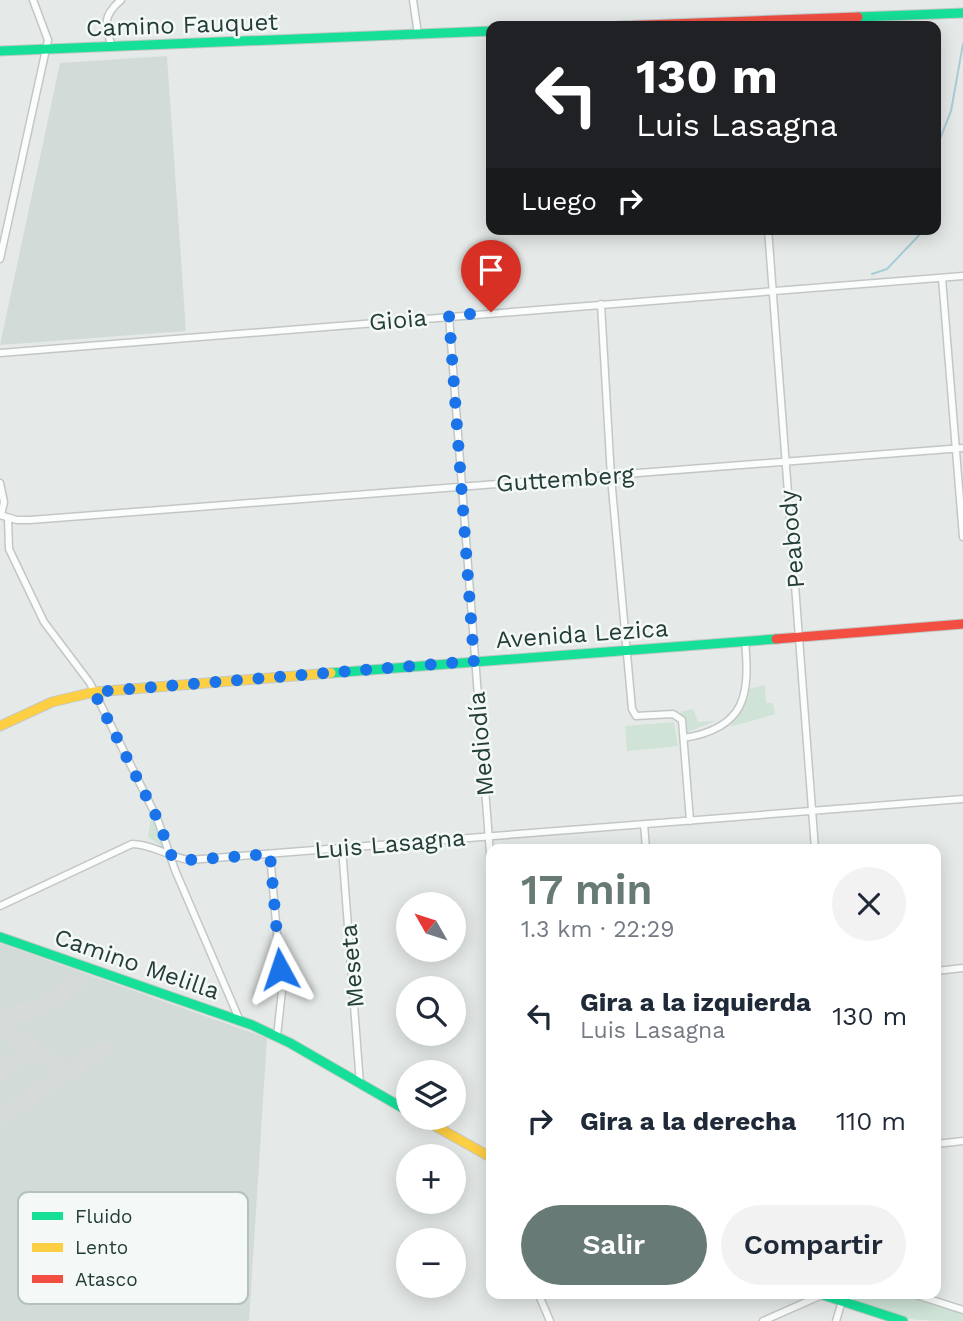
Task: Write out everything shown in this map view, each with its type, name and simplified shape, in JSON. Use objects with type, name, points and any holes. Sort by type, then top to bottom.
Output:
[{"type":"street","points":[[0,259],[47,50],[48,40],[33,0]]},
{"type":"street","points":[[112,47],[105,21],[107,13],[121,0]]},
{"type":"street","points":[[413,0],[418,34]]},
{"type":"street","points":[[812,21],[963,13]]},
{"type":"street","name":"Camino Fauquet","points":[[0,51],[486,31]]},
{"type":"street","name":"Peabody","points":[[769,235],[815,844]]},
{"type":"street","name":"Gioia","points":[[0,353],[963,276]]},
{"type":"street","points":[[942,278],[960,449],[963,537]]},
{"type":"street","points":[[601,304],[611,477],[633,714],[677,715],[682,720],[690,821]]},
{"type":"street","name":"Mediodía","points":[[449,316],[489,844]]},
{"type":"street","name":"Guttemberg","points":[[3,516],[30,520],[960,449]]},
{"type":"street","points":[[0,483],[9,549],[44,622],[80,667],[94,692],[157,818],[175,870],[240,1021]]},
{"type":"street","name":"Avenida Lezica","points":[[0,726],[52,702],[94,692],[963,624]]},
{"type":"street","points":[[684,738],[697,736],[731,721],[749,682],[746,641]]},
{"type":"street","name":"Luis Lasagna","points":[[0,905],[132,844],[145,844],[172,857],[189,860],[963,799]]},
{"type":"street","points":[[644,824],[646,844]]},
{"type":"street","name":"Meseta","points":[[342,848],[360,1084]]},
{"type":"street","points":[[270,854],[282,991],[277,1036]]},
{"type":"street","name":"Camino Melilla","points":[[0,937],[277,1036],[396,1104]]},
{"type":"street","points":[[941,970],[963,968]]},
{"type":"street","points":[[441,1130],[486,1156]]},
{"type":"street","points":[[941,1143],[963,1141]]},
{"type":"street","points":[[541,1299],[550,1321]]},
{"type":"street","points":[[762,1321],[808,1299]]},
{"type":"street","points":[[834,1299],[902,1321]]},
{"type":"street","points":[[836,1321],[848,1299]]},
{"type":"street","points":[[929,1299],[963,1310]]},
{"type":"shaded area","points":[[167,56],[186,331],[0,345],[60,63]]},
{"type":"shaded area","points":[[0,943],[267,1038],[249,1321],[0,1321]]},
{"type":"green space","points":[[765,685],[766,703],[773,703],[775,714],[730,727],[749,689]]},
{"type":"green space","points":[[693,709],[698,722],[715,721],[686,733],[680,712]]},
{"type":"green space","points":[[674,722],[678,746],[627,751],[625,726]]},
{"type":"green space","points":[[151,817],[165,849],[148,837]]},
{"type":"green space","points":[[920,1299],[963,1313],[963,1321],[892,1316],[878,1313],[854,1301]]},
{"type":"waterway","points":[[941,136],[951,111],[963,44]]},
{"type":"waterway","points":[[872,274],[887,269],[919,235]]},
{"type":"taxiway","points":[[0,1023],[19,1011],[33,1011],[78,983]]},
{"type":"taxiway","points":[[0,1028],[69,1073]]},
{"type":"taxiway","points":[[0,1117],[104,1049]]},
{"type":"taxiway","points":[[0,1072],[34,1050]]},
{"type":"traffic: fast","points":[[858,17],[963,13]]},
{"type":"traffic: fast","points":[[0,51],[486,31]]},
{"type":"traffic: fast","points":[[331,673],[776,639]]},
{"type":"traffic: fast","points":[[0,937],[252,1025],[290,1043],[396,1104]]},
{"type":"traffic: fast","points":[[835,1299],[903,1321]]},
{"type":"traffic: slow","points":[[0,726],[52,702],[94,692],[331,673]]},
{"type":"traffic: slow","points":[[442,1130],[486,1155]]},
{"type":"traffic: jam","points":[[751,21],[858,17]]},
{"type":"traffic: jam","points":[[776,639],[963,624]]},
{"type":"route","points":[[280,969],[270,854],[189,860],[172,857],[157,818],[94,692],[474,661],[449,316],[491,312]]}]
